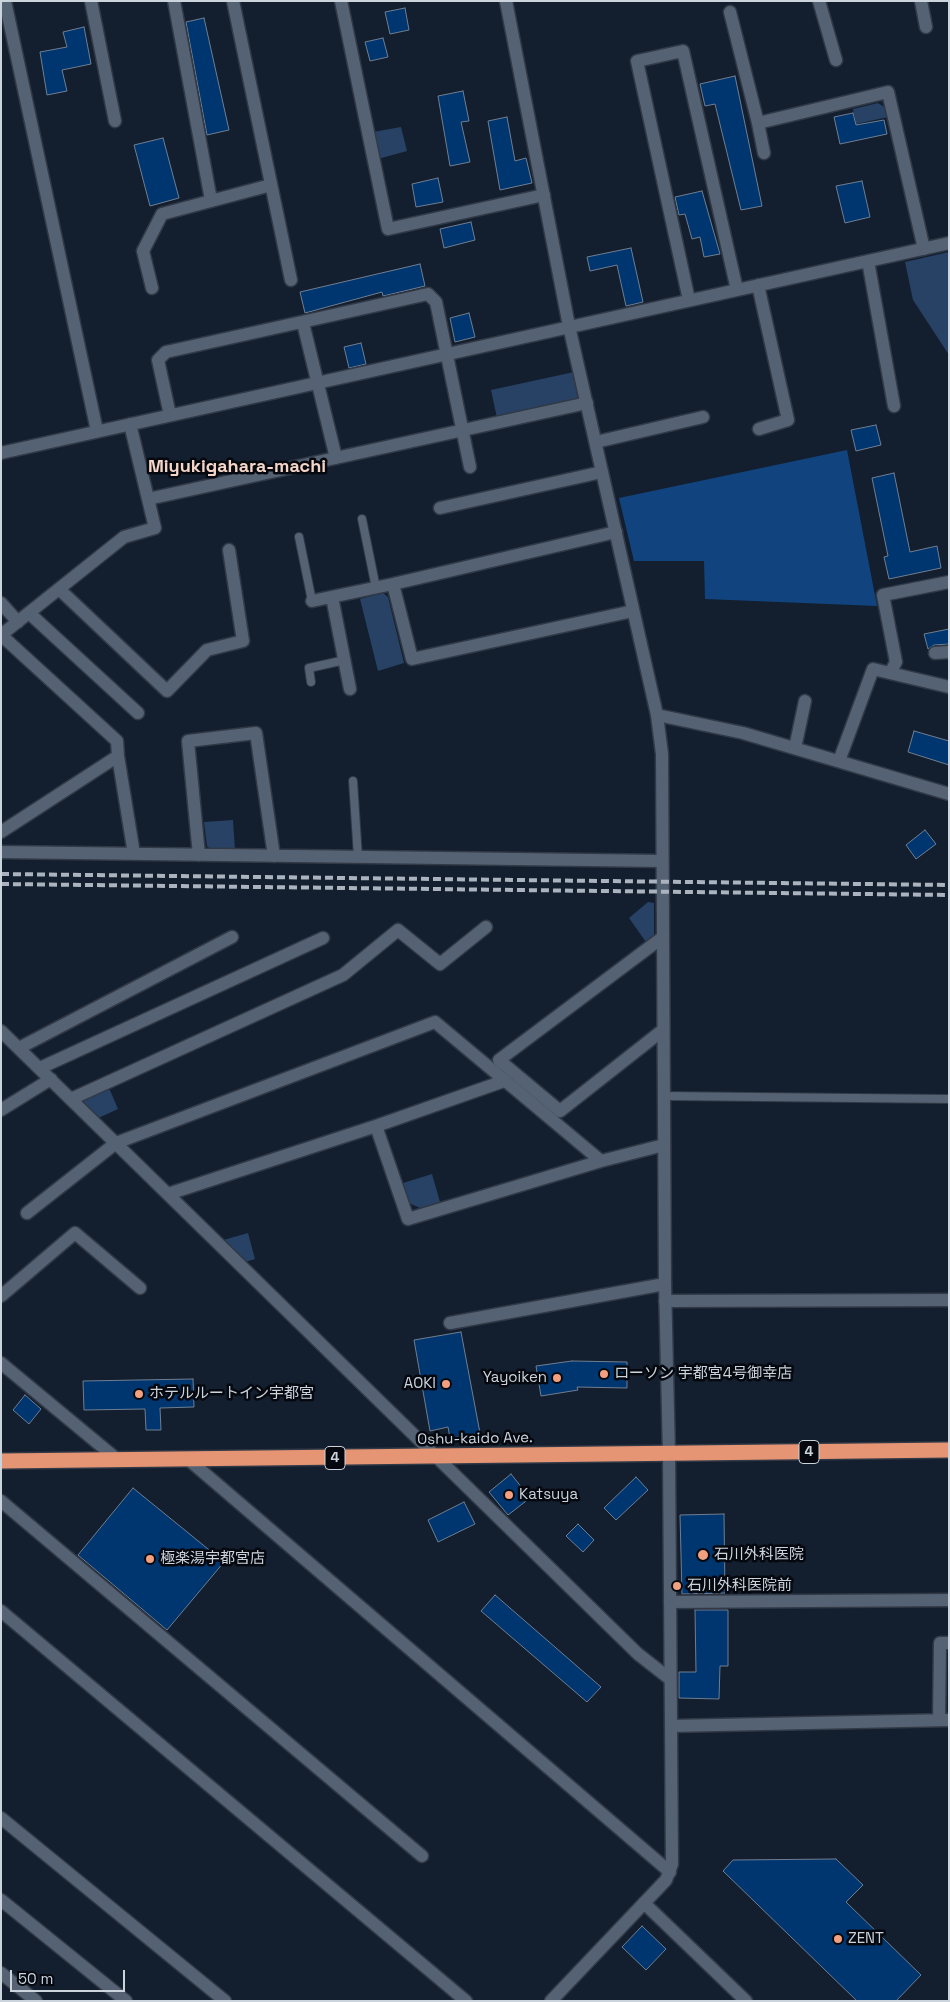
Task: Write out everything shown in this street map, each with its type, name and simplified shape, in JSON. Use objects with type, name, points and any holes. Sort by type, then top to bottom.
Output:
[{"type":"highway","name":"Oshu-kaido Ave.","points":[[1,1461],[949,1450]]},
{"type":"street","points":[[5,1],[97,431]]},
{"type":"street","points":[[90,1],[115,121]]},
{"type":"street","points":[[174,1],[211,200]]},
{"type":"street","points":[[233,1],[290,280]]},
{"type":"street","points":[[341,1],[388,229],[544,195]]},
{"type":"street","points":[[506,1],[570,326],[657,715],[662,754],[665,1302],[669,1454],[672,1856],[670,1872],[644,1903],[551,2001]]},
{"type":"street","points":[[820,1],[836,60]]},
{"type":"street","points":[[921,1],[926,27]]},
{"type":"street","points":[[730,12],[764,153]]},
{"type":"street","points":[[689,300],[637,61],[683,51],[737,290]]},
{"type":"street","points":[[758,123],[888,92],[924,249]]},
{"type":"street","points":[[152,288],[143,251],[162,214],[271,185]]},
{"type":"street","points":[[1,453],[949,243]]},
{"type":"street","points":[[868,261],[894,406]]},
{"type":"street","points":[[758,285],[788,420],[758,429]]},
{"type":"street","points":[[170,415],[158,360],[166,352],[428,294],[436,302],[470,467]]},
{"type":"street","points":[[303,323],[319,382],[336,458]]},
{"type":"street","points":[[148,500],[587,403]]},
{"type":"street","points":[[596,442],[703,417]]},
{"type":"street","points":[[130,424],[155,528],[124,537],[1,635],[117,741],[134,854]]},
{"type":"street","points":[[440,508],[602,472]]},
{"type":"street","points":[[312,601],[616,532]]},
{"type":"street","points":[[59,589],[167,691],[207,650],[243,641],[229,550]]},
{"type":"street","points":[[890,673],[896,662],[884,595],[949,582]]},
{"type":"street","points":[[393,584],[412,660],[633,611]]},
{"type":"street","points":[[332,597],[350,689]]},
{"type":"street","points":[[1,603],[18,622]]},
{"type":"street","points":[[29,613],[138,713]]},
{"type":"street","points":[[935,653],[949,652]]},
{"type":"street","points":[[839,761],[873,670],[949,687]]},
{"type":"street","points":[[795,748],[805,701]]},
{"type":"street","points":[[657,715],[742,733],[949,794]]},
{"type":"street","points":[[199,855],[188,741],[256,733],[274,856]]},
{"type":"street","points":[[1,832],[118,756]]},
{"type":"street","points":[[1,852],[662,861]]},
{"type":"street","points":[[71,1099],[343,975],[398,930],[440,964],[486,927]]},
{"type":"street","points":[[19,1048],[232,937]]},
{"type":"street","points":[[663,937],[499,1060],[560,1111],[663,1030]]},
{"type":"street","points":[[40,1068],[323,938]]},
{"type":"street","points":[[28,1213],[116,1143],[435,1022],[601,1161]]},
{"type":"street","points":[[1,1031],[638,1654],[670,1679]]},
{"type":"street","points":[[1,1110],[51,1079]]},
{"type":"street","points":[[168,1194],[376,1126],[504,1081]]},
{"type":"street","points":[[376,1126],[408,1219],[601,1161],[664,1145]]},
{"type":"street","points":[[1,1296],[75,1232],[140,1288]]},
{"type":"street","points":[[450,1322],[665,1284]]},
{"type":"street","points":[[665,1302],[949,1300]]},
{"type":"street","points":[[1,1363],[118,1460]]},
{"type":"street","points":[[189,1460],[670,1872]]},
{"type":"street","points":[[1,1501],[422,1856]]},
{"type":"street","points":[[670,1602],[949,1600]]},
{"type":"street","points":[[1,1612],[466,2001]]},
{"type":"street","points":[[671,1726],[944,1720],[940,1643],[949,1643]]},
{"type":"street","points":[[1,1818],[225,2001]]},
{"type":"street","points":[[1,1900],[126,2001]]},
{"type":"street","points":[[644,1903],[746,2001]]},
{"type":"street","points":[[1,1973],[36,2001]]},
{"type":"lane","points":[[362,519],[376,588]]},
{"type":"lane","points":[[299,537],[312,601]]},
{"type":"lane","points":[[312,682],[309,668],[344,660]]},
{"type":"lane","points":[[353,781],[358,857]]},
{"type":"lane","points":[[664,1096],[949,1099]]},
{"type":"shaded area","points":[[878,103],[886,108],[888,117],[856,124],[853,109]]},
{"type":"shaded area","points":[[401,127],[407,151],[378,159],[373,132]]},
{"type":"shaded area","points":[[949,252],[949,355],[913,300],[905,262]]},
{"type":"shaded area","points":[[574,372],[579,402],[497,418],[491,390]]},
{"type":"shaded area","points":[[847,450],[877,606],[705,599],[704,561],[634,561],[619,498]]},
{"type":"shaded area","points":[[383,593],[388,597],[404,663],[378,671],[360,599]]},
{"type":"shaded area","points":[[233,820],[235,851],[214,852],[207,846],[204,822]]},
{"type":"shaded area","points":[[648,902],[654,903],[654,935],[646,942],[629,918]]},
{"type":"shaded area","points":[[109,1088],[118,1109],[94,1120],[81,1107],[82,1100]]},
{"type":"shaded area","points":[[432,1174],[440,1202],[420,1208],[409,1203],[403,1183]]},
{"type":"shaded area","points":[[248,1233],[255,1259],[242,1263],[220,1241]]},
{"type":"building","points":[[405,8],[409,30],[390,34],[385,12]]},
{"type":"building","points":[[204,18],[229,130],[207,135],[186,22]]},
{"type":"building","points":[[84,27],[91,64],[62,70],[67,91],[47,95],[40,52],[67,47],[63,32]]},
{"type":"building","points":[[383,38],[388,57],[370,61],[365,42]]},
{"type":"building","points":[[735,76],[762,206],[741,210],[715,104],[705,106],[700,84]]},
{"type":"building","points":[[463,91],[469,121],[461,122],[470,162],[450,166],[438,96]]},
{"type":"building","points":[[853,113],[856,125],[884,120],[887,134],[840,144],[834,117]]},
{"type":"building","points":[[507,117],[515,161],[526,158],[532,183],[500,190],[488,121]]},
{"type":"building","points":[[163,138],[179,198],[150,206],[134,145]]},
{"type":"building","points":[[438,178],[443,202],[416,207],[412,184]]},
{"type":"building","points":[[862,181],[870,217],[845,223],[836,186]]},
{"type":"building","points":[[702,191],[720,254],[704,257],[700,237],[692,239],[685,214],[679,215],[675,197]]},
{"type":"building","points":[[471,222],[475,240],[444,248],[440,229]]},
{"type":"building","points":[[631,248],[643,302],[626,306],[617,265],[590,271],[587,257]]},
{"type":"building","points":[[420,264],[425,286],[383,296],[382,292],[305,313],[300,292]]},
{"type":"building","points":[[469,313],[475,337],[455,342],[450,318]]},
{"type":"building","points":[[361,343],[366,364],[349,368],[344,347]]},
{"type":"building","points":[[876,425],[881,445],[856,451],[851,430]]},
{"type":"building","points":[[894,473],[910,552],[937,546],[941,568],[889,579],[884,557],[888,556],[872,478]]},
{"type":"building","points":[[949,629],[949,644],[934,645],[928,649],[924,634]]},
{"type":"building","points":[[914,731],[949,741],[949,765],[908,752]]},
{"type":"building","points":[[925,830],[936,844],[916,859],[906,845]]},
{"type":"building","name":"AOKI","points":[[461,1332],[480,1433],[450,1438],[448,1427],[430,1431],[414,1340]]},
{"type":"building","points":[[572,1361],[627,1362],[627,1388],[577,1387],[578,1390],[541,1396],[536,1366]]},
{"type":"building","name":"ホテルルートイン宇都宮","points":[[193,1379],[194,1407],[160,1408],[161,1430],[146,1430],[145,1409],[84,1410],[83,1381]]},
{"type":"building","points":[[25,1395],[41,1409],[29,1424],[13,1410]]},
{"type":"building","name":"Katsuya","points":[[511,1474],[530,1498],[508,1515],[489,1492]]},
{"type":"building","points":[[636,1477],[648,1490],[616,1520],[604,1508]]},
{"type":"building","name":"極楽湯宇都宮店","points":[[133,1488],[224,1562],[167,1630],[78,1555]]},
{"type":"building","points":[[464,1502],[475,1524],[438,1542],[428,1520]]},
{"type":"building","name":"石川外科医院","points":[[724,1514],[725,1593],[682,1594],[680,1515]]},
{"type":"building","points":[[578,1524],[594,1540],[583,1552],[566,1536]]},
{"type":"building","points":[[495,1595],[601,1687],[587,1702],[481,1611]]},
{"type":"building","points":[[695,1610],[728,1610],[728,1666],[720,1666],[719,1699],[679,1698],[679,1672],[696,1672]]},
{"type":"building","name":"ZENT","points":[[836,1859],[863,1885],[846,1902],[921,1975],[896,2001],[857,2001],[723,1871],[733,1860]]},
{"type":"building","points":[[642,1926],[666,1949],[646,1970],[622,1947]]},
{"type":"railway","points":[[1,874],[949,885]]},
{"type":"railway","points":[[1,884],[949,895]]},
{"type":"place","name":"ローソン 宇都宮4号御幸店","points":[[604,1374]]},
{"type":"place","name":"Yayoiken","points":[[557,1378]]},
{"type":"place","name":"AOKI","points":[[446,1384]]},
{"type":"place","name":"ホテルルートイン宇都宮","points":[[139,1394]]},
{"type":"place","name":"Katsuya","points":[[509,1495]]},
{"type":"place","name":"石川外科医院","points":[[703,1555]]},
{"type":"place","name":"極楽湯宇都宮店","points":[[150,1559]]},
{"type":"place","name":"石川外科医院前","points":[[677,1586]]},
{"type":"place","name":"ZENT","points":[[838,1939]]},
{"type":"district","name":"Miyukigahara-machi","points":[[237,467]]}]
